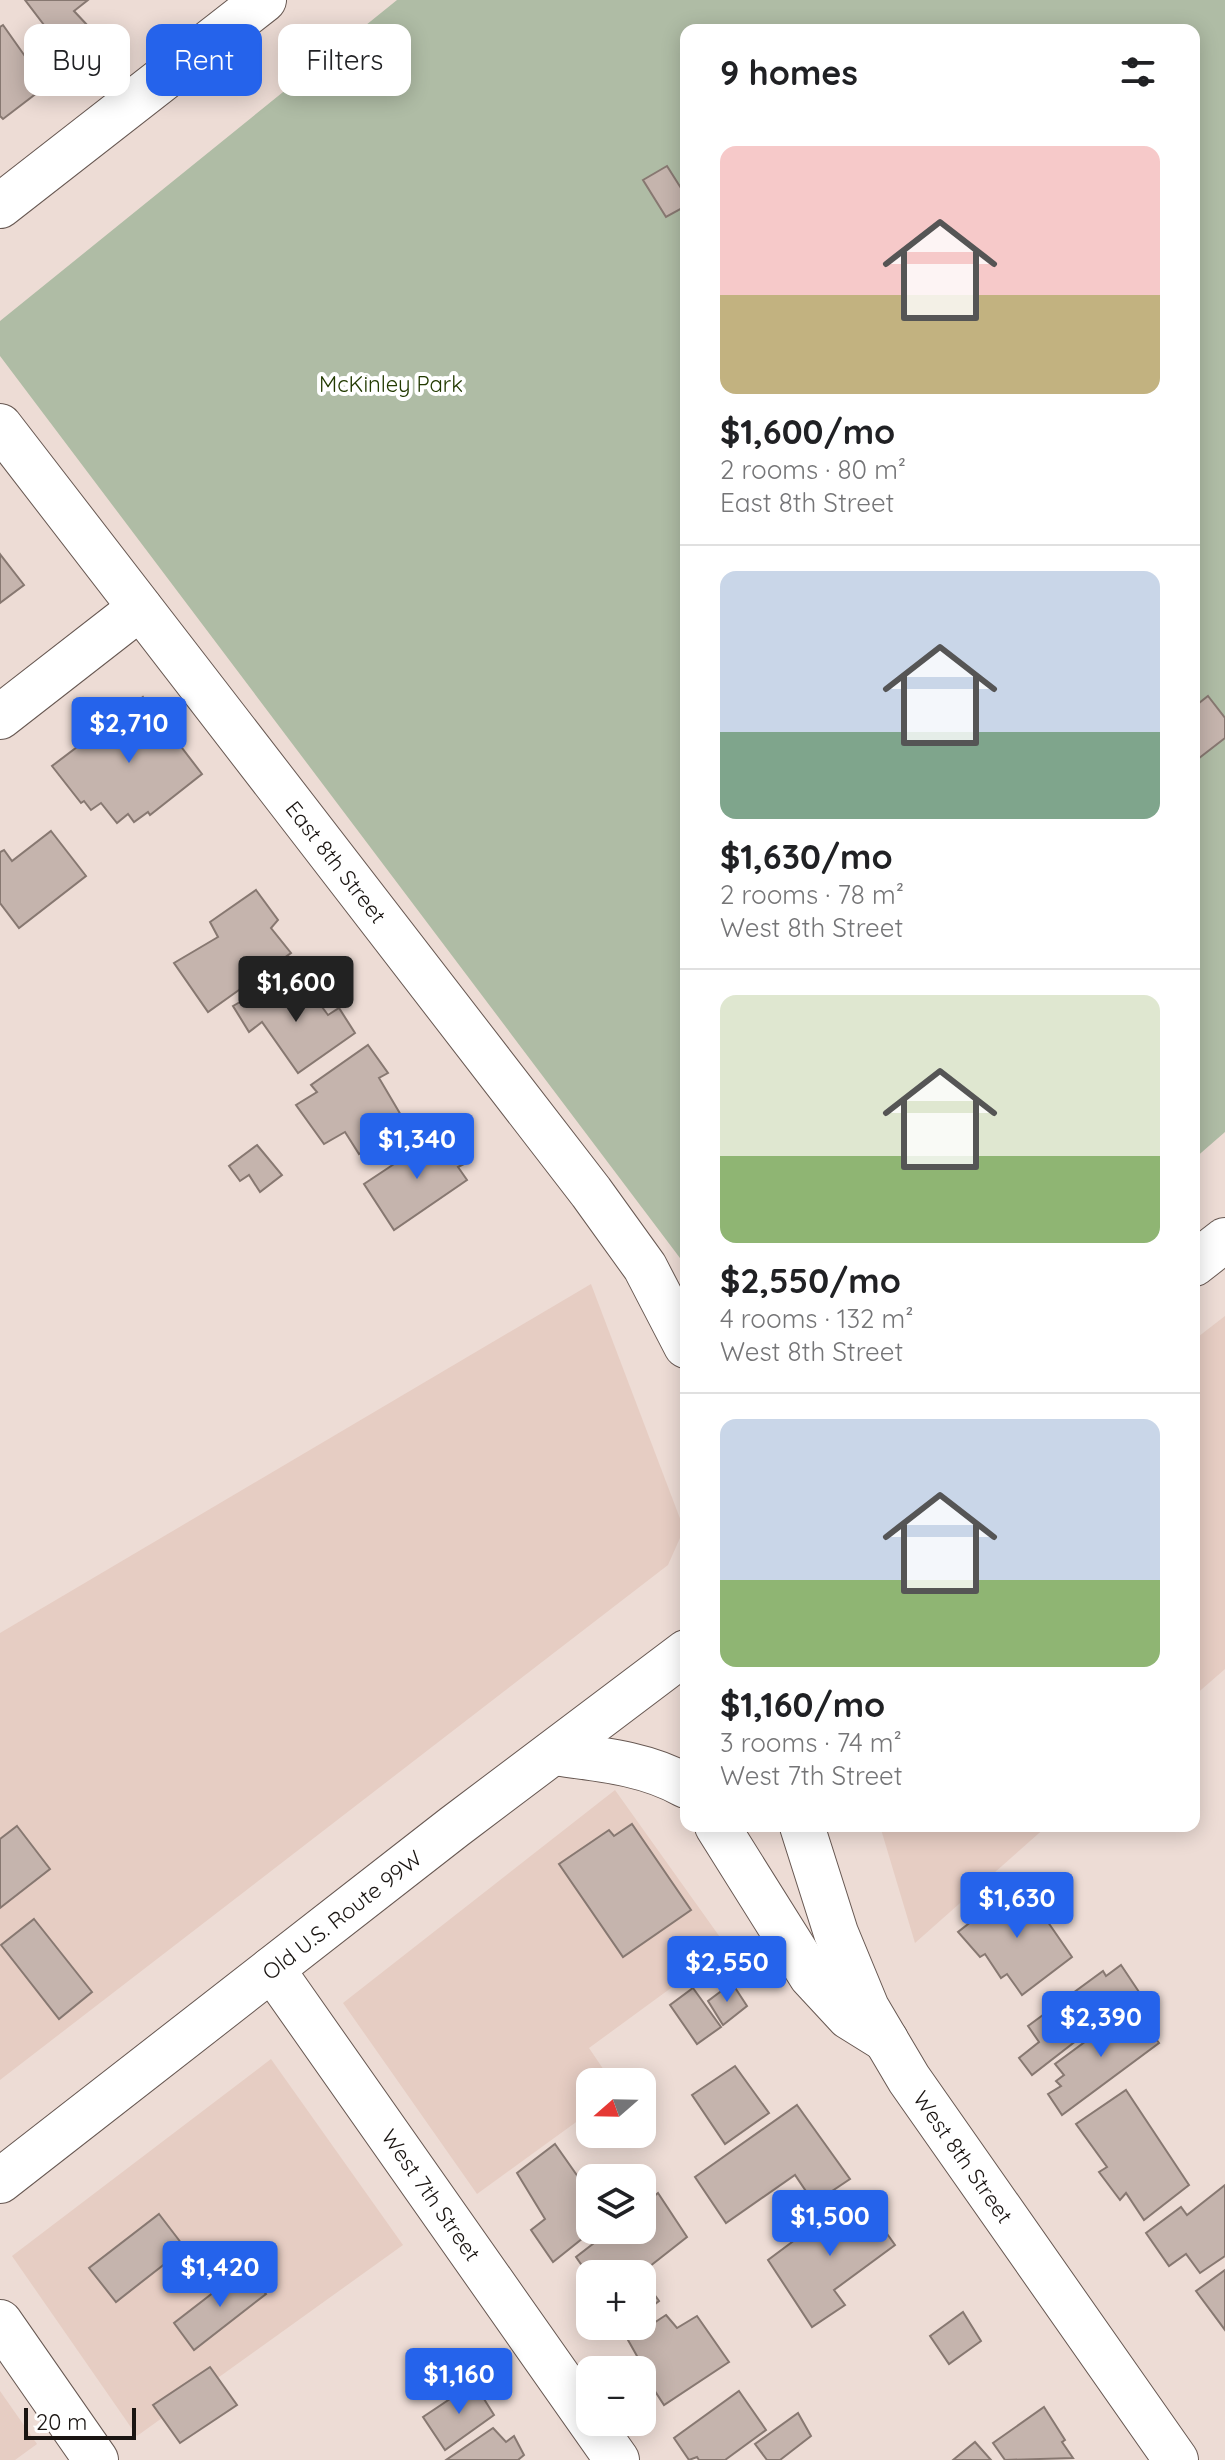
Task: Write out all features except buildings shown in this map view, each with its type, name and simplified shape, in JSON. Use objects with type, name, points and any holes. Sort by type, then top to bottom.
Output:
[{"type":"street","points":[[0,206],[264,0]]},
{"type":"street","name":"East 8th Street","points":[[0,426],[591,1192],[645,1267],[680,1334]]},
{"type":"street","points":[[0,717],[140,608]]},
{"type":"street","points":[[1200,1259],[1225,1240]]},
{"type":"street","name":"Old U.S. Route 99W","points":[[0,2181],[680,1657]]},
{"type":"street","points":[[553,1753],[616,1761],[667,1775],[680,1783]]},
{"type":"street","points":[[721,1832],[811,1976],[849,2017],[886,2040]]},
{"type":"street","name":"West 8th Street","points":[[804,1832],[836,1933],[867,2008],[918,2092],[1176,2460]]},
{"type":"street","name":"West 7th Street","points":[[272,1969],[617,2460]]},
{"type":"street","points":[[0,2322],[96,2460]]},
{"type":"shaded area","points":[[591,1284],[680,1518],[680,1538],[668,1565],[0,2080],[0,1633]]},
{"type":"shaded area","points":[[1225,1316],[1225,1669],[1200,1691],[1200,1335]]},
{"type":"shaded area","points":[[615,1790],[727,1947],[589,2048],[603,2068],[576,2068],[576,2122],[477,2194],[343,2003]]},
{"type":"shaded area","points":[[882,1832],[1040,1832],[915,1943]]},
{"type":"shaded area","points":[[271,2059],[403,2245],[137,2436],[12,2256]]},
{"type":"shaded area","points":[[0,2391],[37,2444],[15,2460],[0,2460]]},
{"type":"green space","name":"McKinley Park","points":[[397,0],[1225,0],[1225,1132],[1200,1154],[1200,24],[680,24],[680,1258],[0,356],[0,321],[278,96],[411,96],[411,24],[367,24]]}]
